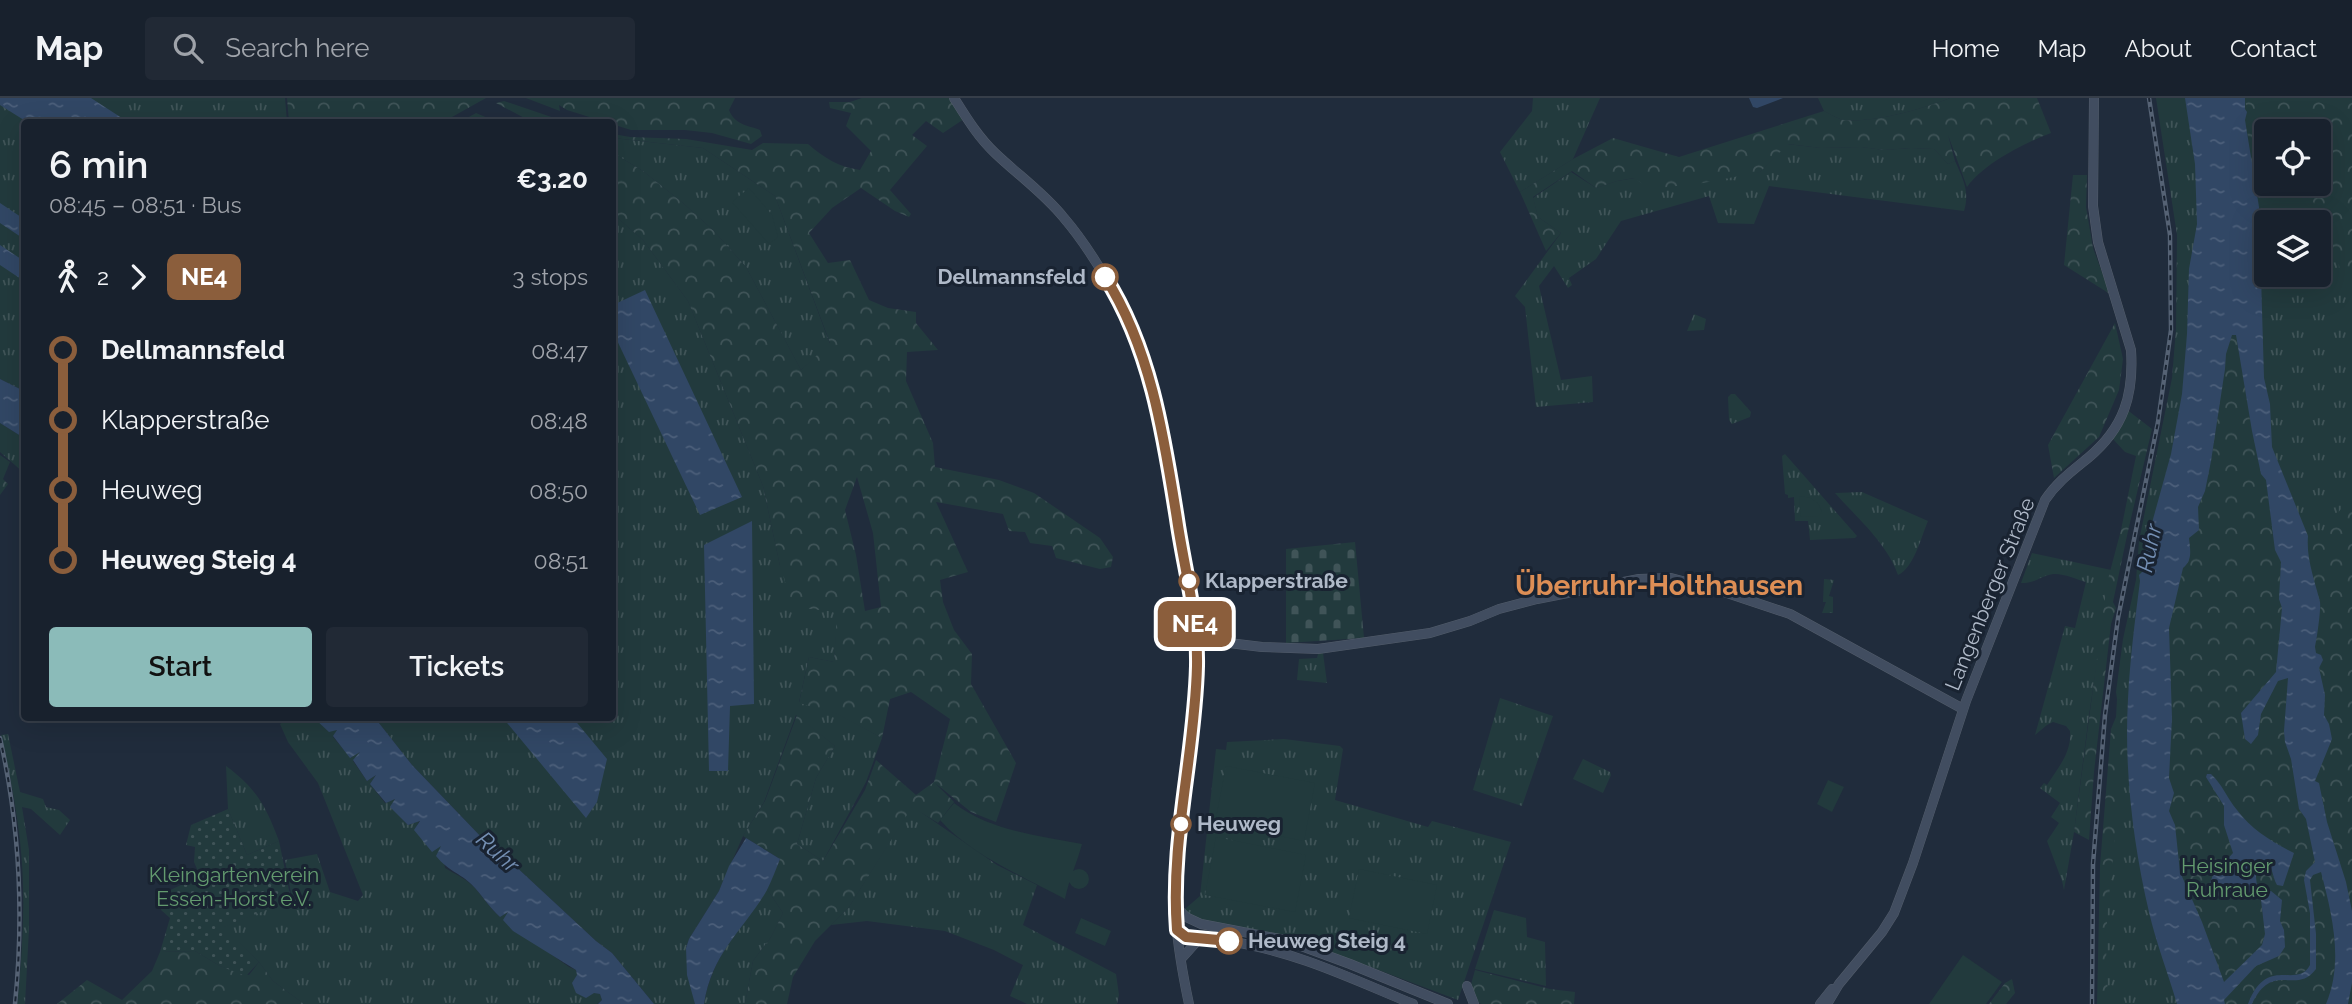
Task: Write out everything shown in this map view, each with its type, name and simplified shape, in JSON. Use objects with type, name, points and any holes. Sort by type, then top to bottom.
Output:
[{"type":"main road","points":[[954,98],[984,142],[1033,185],[1064,218],[1098,266],[1128,318],[1151,387],[1171,475],[1196,639],[1195,692],[1179,843],[1176,906],[1189,1004]]},
{"type":"main road","name":"Langenberger Straße","points":[[1827,1004],[1839,984],[1882,932],[1894,913],[1963,709],[2045,500],[2055,485],[2108,440],[2119,425],[2127,401],[2132,366],[2131,350],[2098,242],[2093,206],[2094,98]]},
{"type":"main road","points":[[1196,639],[1262,647],[1318,649],[1430,633],[1537,599],[1639,579],[1671,578],[1790,614],[1963,709]]},
{"type":"main road","points":[[1176,906],[1186,916],[1201,924]]},
{"type":"main road","points":[[1177,929],[1185,925],[1201,924],[1285,940],[1448,1004]]},
{"type":"main road","points":[[1177,929],[1186,937],[1239,943],[1281,952],[1325,966],[1413,1004]]},
{"type":"main road","points":[[1181,959],[1199,939]]},
{"type":"main road","name":"Langenberger Straße","points":[[1819,1004],[1831,989],[1839,984]]},
{"type":"main road","points":[[1467,986],[1474,1004]]},
{"type":"green space","points":[[0,98],[285,98],[287,119],[21,119],[21,390],[0,379]]},
{"type":"green space","points":[[287,98],[486,98],[448,119],[289,119]]},
{"type":"green space","points":[[526,98],[735,98],[729,110],[732,115],[742,124],[760,130],[762,136],[751,144],[712,133],[631,130],[616,125],[616,119],[596,119],[559,105],[560,111]]},
{"type":"green space","points":[[862,98],[950,98],[964,119],[943,133],[926,121],[912,135],[927,146],[890,190],[911,214],[909,217],[895,211],[861,188],[832,208],[809,233],[828,263],[850,260],[869,300],[888,308],[916,312],[916,323],[938,350],[907,352],[906,381],[933,443],[935,467],[999,480],[1034,493],[1100,538],[1113,557],[1111,567],[1100,569],[1056,558],[1052,546],[1030,543],[1025,532],[1009,531],[1003,514],[936,502],[968,572],[940,580],[943,602],[954,630],[972,654],[971,684],[1016,763],[996,822],[971,812],[935,783],[954,802],[938,823],[912,807],[849,907],[815,941],[793,977],[787,1004],[745,1004],[753,961],[771,937],[783,913],[767,889],[780,859],[743,836],[765,801],[797,715],[835,746],[816,778],[797,844],[823,861],[865,790],[876,760],[916,795],[934,782],[950,719],[911,692],[890,699],[882,738],[837,714],[799,703],[809,657],[834,662],[837,612],[793,607],[780,566],[763,486],[688,301],[643,240],[616,217],[616,155],[643,171],[683,203],[714,231],[746,267],[801,370],[830,343],[775,196],[703,148],[616,138],[616,135],[686,139],[752,150],[763,143],[808,144],[832,161],[860,170],[871,151],[846,126],[851,113],[830,108],[829,102],[850,102]],"holes":[[[857,477],[873,533],[881,607],[865,611],[845,510]]]},
{"type":"green space","points":[[1533,98],[1600,98],[1573,159],[1520,192],[1500,152],[1532,111]]},
{"type":"green space","points":[[1818,98],[1950,98],[1898,114],[1856,120],[1842,119],[1824,111]]},
{"type":"green space","points":[[1950,98],[2037,98],[2051,133],[1993,162],[1967,187],[1948,135],[1955,161],[1948,164],[1934,149],[1821,148],[1788,144],[1760,172],[1703,183],[1650,189],[1634,178],[1596,188],[1572,171],[1533,197],[1538,217],[1561,233],[1546,251],[1520,192],[1613,138],[1679,157],[1824,111],[1844,120],[1869,119],[1912,111]]},
{"type":"green space","name":"Heisinger Ruhraue","points":[[2156,98],[2352,98],[2352,1004],[2099,1004],[2120,699],[2117,699],[2116,692],[2123,639],[2136,580],[2139,541],[2172,378],[2176,329],[2177,235]]},
{"type":"green space","points":[[2245,98],[2313,98],[2326,106],[2333,104],[2336,98],[2352,98],[2352,290],[2334,257],[2331,210],[2319,210],[2311,196],[2331,196],[2331,119],[2254,119],[2254,171],[2245,120]]},
{"type":"green space","points":[[504,101],[557,119],[526,119],[496,103]]},
{"type":"green space","points":[[476,113],[490,119],[465,119]]},
{"type":"green space","points":[[616,138],[703,148],[775,196],[830,344],[801,370],[746,267],[714,231],[643,171],[616,155]]},
{"type":"green space","points":[[1787,144],[1821,148],[1934,149],[1948,164],[1955,161],[1966,191],[1964,211],[1769,186],[1754,224],[1718,223],[1709,196],[1621,221],[1596,259],[1569,278],[1572,285],[1568,288],[1554,266],[1539,286],[1561,380],[1592,376],[1593,402],[1536,407],[1525,307],[1515,296],[1561,233],[1538,217],[1533,198],[1571,172],[1596,188],[1635,178],[1760,172]]},
{"type":"green space","points":[[2073,175],[2087,175],[2086,207],[2093,248],[2110,294],[2064,265]]},
{"type":"green space","points":[[749,188],[772,215],[778,237],[769,244],[732,202]]},
{"type":"green space","points":[[616,217],[643,240],[688,301],[763,486],[780,566],[838,610],[834,662],[809,657],[799,702],[838,714],[882,738],[866,782],[823,861],[797,844],[816,778],[835,746],[796,715],[764,802],[743,836],[719,891],[689,939],[686,948],[695,1004],[654,1004],[612,953],[485,841],[412,765],[377,721],[616,721]]},
{"type":"green space","points":[[1694,314],[1706,319],[1704,330],[1687,331]]},
{"type":"green space","points":[[2115,323],[2123,359],[2119,390],[2099,437],[2054,478],[2048,445]]},
{"type":"green space","points":[[2232,334],[2238,336],[2240,343],[2253,437],[2266,480],[2275,550],[2281,562],[2279,599],[2282,608],[2276,672],[2241,713],[2245,739],[2255,740],[2261,715],[2278,680],[2288,678],[2284,731],[2299,809],[2306,819],[2315,862],[2306,871],[2310,913],[2310,964],[2304,972],[2280,975],[2265,982],[2256,989],[2248,1004],[2225,1004],[2224,1000],[2256,966],[2279,956],[2284,930],[2257,886],[2255,868],[2260,861],[2266,860],[2271,865],[2273,877],[2282,886],[2294,853],[2250,827],[2206,778],[2224,806],[2224,825],[2233,853],[2213,875],[2261,900],[2265,934],[2262,945],[2225,982],[2180,872],[2175,825],[2169,810],[2172,805],[2169,778],[2172,718],[2169,628],[2183,568],[2190,558],[2189,538],[2199,529],[2198,507],[2205,491],[2211,461],[2226,354]]},
{"type":"green space","points":[[1735,394],[1751,412],[1750,417],[1732,424],[1729,420],[1728,397]]},
{"type":"green space","points":[[2126,409],[2152,429],[2113,602],[2116,608],[2111,624],[2089,840],[2074,832],[2107,583],[2136,456],[2125,452],[2112,438]]},
{"type":"green space","points":[[0,423],[21,436],[21,470],[0,452]]},
{"type":"green space","points":[[1785,454],[1857,536],[1855,538],[1810,540],[1808,521],[1795,521],[1794,497],[1788,498],[1785,494],[1782,456]]},
{"type":"green space","points":[[0,455],[10,462],[3,479],[8,484],[0,495]]},
{"type":"green space","points":[[1862,492],[1928,521],[1913,559],[1898,575],[1887,552],[1835,493]]},
{"type":"green space","points":[[1799,496],[1814,500],[1822,512],[1818,516],[1801,517]]},
{"type":"green space","points":[[2352,499],[2352,911],[2319,783],[2315,782],[2326,751],[2329,724],[2324,715],[2325,695],[2315,647],[2321,604],[2312,578],[2307,548],[2308,536],[2327,527]]},
{"type":"green space","points":[[1355,542],[1364,638],[1286,643],[1286,549]]},
{"type":"green space","points":[[2032,553],[2111,570],[2064,890],[2047,841],[2059,823],[2051,817],[2060,803],[2040,788],[2044,783],[2047,785],[2063,759],[2069,746],[2070,731],[2066,726],[2053,722],[2035,735],[2065,626],[2075,628],[2086,582],[2057,574],[2021,583]]},
{"type":"green space","points":[[1824,579],[1834,580],[1829,596],[1833,597],[1833,613],[1822,613],[1826,602],[1823,602]]},
{"type":"green space","points":[[1323,653],[1327,683],[1297,680],[1299,659],[1317,658],[1318,654]]},
{"type":"green space","points":[[1500,698],[1553,716],[1522,806],[1473,790]]},
{"type":"green space","points":[[2117,699],[2127,700],[2129,765],[2116,772],[2117,819],[2107,916],[2106,967],[2109,1004],[2097,1004],[2100,866],[2111,729],[2116,717]]},
{"type":"green space","points":[[284,721],[317,721],[337,730],[333,737],[350,757],[360,752],[353,761],[367,781],[376,775],[370,784],[385,803],[395,799],[391,807],[408,825],[419,821],[415,830],[441,846],[445,868],[471,884],[500,917],[507,912],[513,931],[576,970],[582,981],[600,994],[602,1000],[597,1004],[304,1004],[273,981],[259,962],[223,927],[292,899],[285,860],[317,854],[330,892],[358,901],[363,895],[318,783],[288,742],[280,724]]},
{"type":"green space","points":[[8,734],[20,792],[43,799],[46,807],[59,810],[70,820],[60,835],[31,809],[22,807],[29,850],[25,1004],[17,1004],[23,882],[16,814],[1,735]]},
{"type":"green space","points":[[1284,739],[1340,746],[1343,749],[1335,800],[1428,827],[1432,821],[1511,842],[1458,1000],[1339,955],[1190,916],[1185,909],[1200,896],[1216,749],[1226,750],[1227,742]]},
{"type":"green space","points":[[1583,759],[1610,772],[1603,793],[1573,779]]},
{"type":"green space","points":[[226,766],[253,790],[279,841],[247,855],[228,809]]},
{"type":"green space","points":[[1226,766],[1315,783],[1304,841],[1215,823]]},
{"type":"green space","points":[[1828,780],[1844,787],[1832,812],[1817,804]]},
{"type":"green space","points":[[954,803],[998,826],[1082,844],[1065,899],[983,855],[953,833],[940,820]]},
{"type":"green space","points":[[912,806],[997,865],[1037,885],[1023,925],[1116,974],[1119,995],[1117,1004],[1027,1004],[1010,996],[1023,965],[994,950],[945,931],[867,921],[831,925],[849,907]]},
{"type":"green space","name":"Kleingartenverein Essen-Horst e.V.","points":[[228,809],[247,855],[279,841],[291,900],[224,927],[259,962],[246,976],[220,966],[195,951],[160,952],[170,918],[161,910],[166,892],[200,876],[194,862],[195,847],[186,845],[191,825]]},
{"type":"green space","points":[[1216,837],[1306,855],[1295,912],[1205,895]]},
{"type":"green space","points":[[1079,869],[1086,872],[1089,879],[1086,886],[1079,889],[1072,886],[1069,879],[1072,872]]},
{"type":"green space","points":[[1359,869],[1437,885],[1427,934],[1349,918]]},
{"type":"green space","points":[[2321,872],[2335,954],[2332,987],[2326,1004],[2252,1004],[2266,985],[2303,978],[2313,973],[2313,905],[2310,880],[2313,875]]},
{"type":"green space","points":[[767,889],[783,913],[771,937],[753,961],[745,1004],[704,1004],[720,957]]},
{"type":"green space","points":[[1494,910],[1526,918],[1527,937],[1545,942],[1546,986],[1475,969]]},
{"type":"green space","points":[[1081,918],[1111,931],[1105,946],[1075,933]]},
{"type":"green space","points":[[195,951],[220,966],[249,975],[259,962],[273,981],[304,1004],[57,1004],[87,980],[122,1000],[152,971],[160,952]]},
{"type":"green space","points":[[1963,955],[2002,982],[1986,1004],[1929,1004]]},
{"type":"green space","points":[[1475,970],[1550,989],[1575,992],[1574,1004],[1482,1004],[1467,999]]},
{"type":"green space","points":[[2012,979],[2015,993],[2006,1004],[1989,1004],[2005,983]]},
{"type":"water","points":[[0,98],[91,98],[123,119],[22,119],[0,105]]},
{"type":"water","points":[[1749,98],[1783,98],[1757,108],[1753,107]]},
{"type":"water","name":"Ruhr","points":[[2185,98],[2245,98],[2254,196],[2257,196],[2259,207],[2259,210],[2254,210],[2254,287],[2261,287],[2264,378],[2270,404],[2272,447],[2308,536],[2310,561],[2320,602],[2315,647],[2316,653],[2321,655],[2323,660],[2319,668],[2325,695],[2324,715],[2332,739],[2315,781],[2319,783],[2352,911],[2352,983],[2348,1004],[2326,1004],[2335,955],[2332,921],[2321,872],[2313,875],[2310,880],[2316,934],[2316,969],[2301,980],[2268,984],[2252,1004],[2248,1004],[2264,980],[2273,976],[2298,975],[2310,965],[2310,913],[2304,880],[2306,871],[2315,862],[2306,819],[2299,809],[2291,759],[2285,742],[2288,678],[2278,681],[2261,714],[2258,735],[2251,744],[2245,739],[2241,713],[2276,672],[2282,608],[2279,599],[2281,562],[2275,550],[2266,480],[2261,474],[2252,431],[2236,335],[2232,335],[2226,354],[2211,461],[2205,491],[2198,507],[2199,530],[2189,538],[2190,558],[2183,568],[2169,628],[2172,718],[2169,778],[2174,793],[2169,811],[2175,825],[2180,872],[2224,982],[2262,945],[2265,934],[2261,900],[2255,896],[2209,885],[2213,875],[2233,853],[2224,825],[2224,806],[2206,777],[2207,774],[2215,778],[2249,824],[2294,853],[2283,886],[2277,885],[2266,860],[2260,861],[2255,868],[2257,886],[2262,891],[2271,891],[2282,900],[2280,921],[2284,930],[2285,947],[2279,956],[2256,966],[2224,1000],[2225,1004],[2177,1004],[2152,924],[2138,860],[2127,753],[2129,684],[2139,575],[2143,571],[2147,541],[2171,454],[2182,394],[2189,269],[2197,224],[2195,164]]},
{"type":"water","points":[[0,203],[21,217],[21,237],[0,223]]},
{"type":"water","points":[[0,245],[21,259],[21,279],[0,265]]},
{"type":"water","points":[[645,290],[742,497],[700,515],[616,338],[616,304]]},
{"type":"water","points":[[0,379],[21,390],[21,436],[0,423]]},
{"type":"water","points":[[752,521],[754,704],[730,706],[728,771],[709,771],[704,545]]},
{"type":"water","name":"Ruhr","points":[[317,721],[377,721],[412,765],[485,841],[612,953],[654,1004],[598,1004],[602,1000],[600,994],[594,993],[586,998],[576,993],[572,983],[577,975],[576,970],[513,931],[503,920],[508,912],[500,917],[470,883],[446,866],[436,856],[441,846],[432,852],[414,830],[420,821],[408,825],[390,807],[395,799],[386,803],[370,784],[376,775],[367,781],[353,760],[360,752],[350,758],[333,736],[337,730],[329,732]]},
{"type":"water","points":[[505,721],[575,721],[607,759],[597,802],[586,818]]},
{"type":"water","points":[[746,838],[780,859],[758,905],[721,956],[708,986],[704,1004],[695,1004],[687,975],[686,948]]},
{"type":"railway","points":[[2092,1004],[2093,864],[2105,715],[2118,618],[2158,422],[2171,330],[2170,235],[2149,98]]},
{"type":"railway","points":[[0,738],[12,804],[18,871],[19,937],[15,1004]]},
{"type":"bus line","name":"NE4","points":[[1105,277],[1128,318],[1151,387],[1171,475],[1193,607],[1197,665],[1177,860],[1177,930],[1186,937],[1229,941]]},
{"type":"place","name":"Dellmannsfeld","points":[[1105,277]]},
{"type":"place","name":"Klapperstraße","points":[[1189,581]]},
{"type":"place","name":"Heuweg","points":[[1181,824]]},
{"type":"place","name":"Heuweg Steig 4","points":[[1229,941]]},
{"type":"district","name":"Überruhr-Holthausen","points":[[1659,585]]}]
